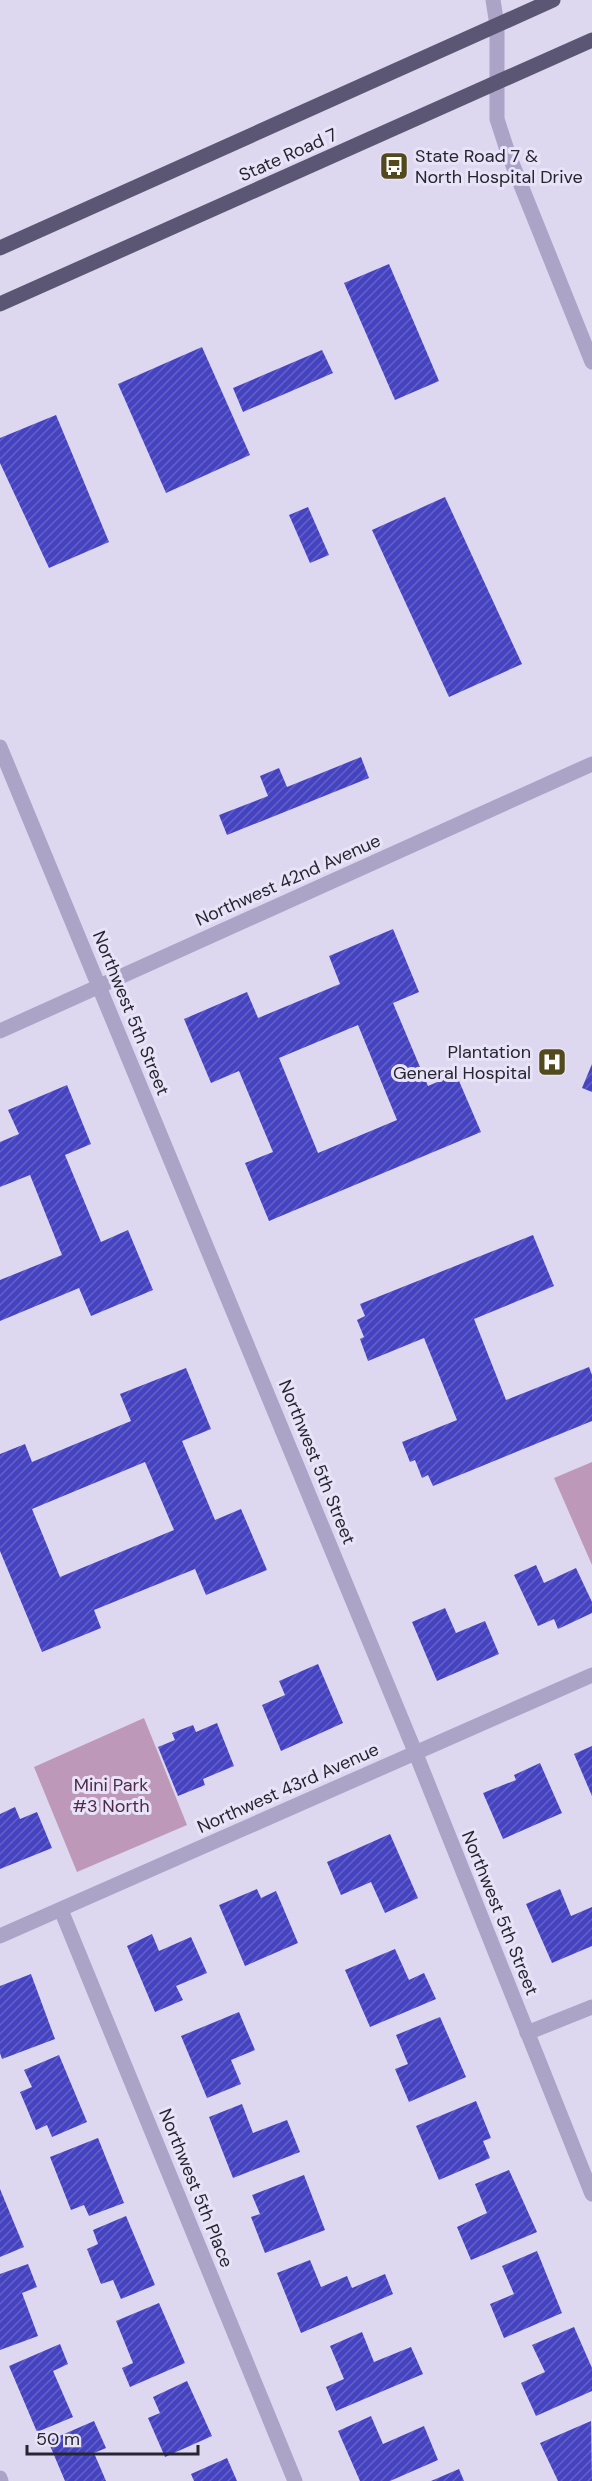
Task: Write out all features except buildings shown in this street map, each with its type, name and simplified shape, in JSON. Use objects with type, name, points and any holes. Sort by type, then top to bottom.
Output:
[{"type":"main road","name":"State Road 7","points":[[0,248],[553,0]]},
{"type":"main road","name":"State Road 7","points":[[0,304],[592,40]]},
{"type":"street","points":[[493,0],[497,25],[497,119],[508,153],[592,362]]},
{"type":"street","name":"Northwest 5th Street","points":[[0,747],[416,1754],[592,2194]]},
{"type":"street","name":"Northwest 42nd Avenue","points":[[0,1031],[592,764]]},
{"type":"street","name":"Northwest 43rd Avenue","points":[[0,1936],[416,1754],[592,1674]]},
{"type":"street","name":"Northwest 5th Place","points":[[61,1910],[295,2481]]},
{"type":"street","points":[[527,2033],[592,2007]]},
{"type":"green space","points":[[592,1462],[592,1565],[554,1478]]},
{"type":"green space","name":"Mini Park #3 North","points":[[144,1718],[187,1825],[77,1872],[34,1767]]},
{"type":"place","name":"State Road 7 & North Hospital Drive","points":[[394,166]]},
{"type":"place","name":"Plantation General Hospital","points":[[552,1062]]}]
